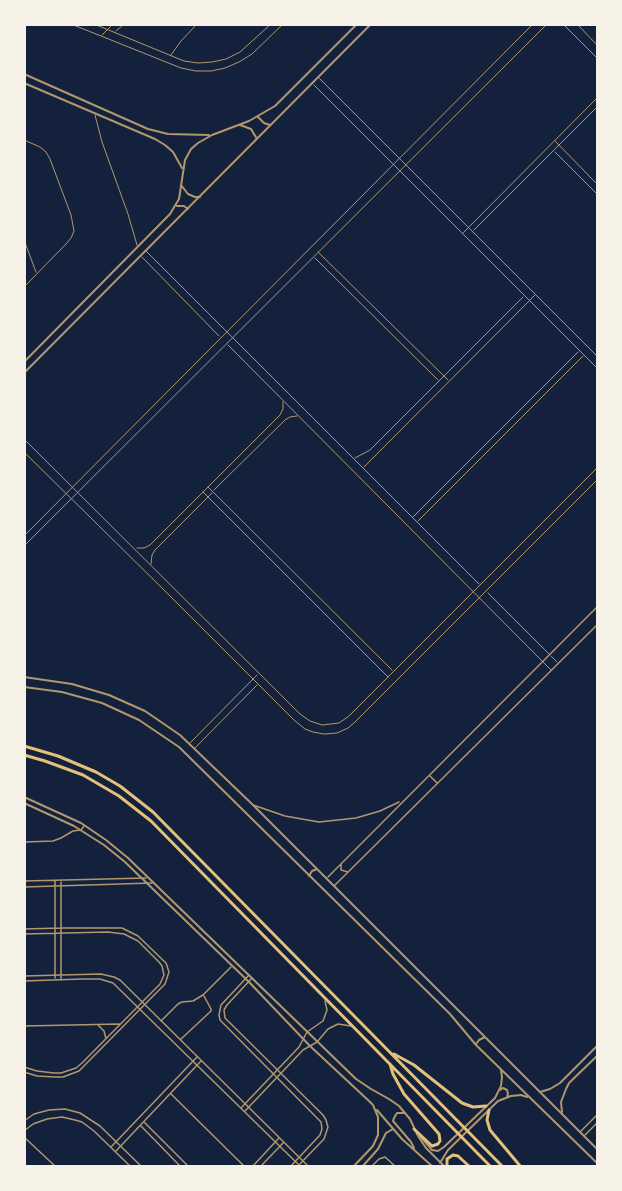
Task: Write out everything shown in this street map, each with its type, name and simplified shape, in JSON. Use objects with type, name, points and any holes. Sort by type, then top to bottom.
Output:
[{"type":"highway","points":[[24,746],[58,756],[96,772],[131,794],[153,812],[503,1167]]},
{"type":"highway","points":[[24,755],[45,760],[83,775],[110,790],[151,821],[491,1167]]},
{"type":"highway","points":[[392,1054],[410,1062],[462,1103],[473,1107],[488,1108],[490,1130],[521,1167]]},
{"type":"highway","points":[[389,1062],[404,1094],[439,1134],[440,1141],[432,1146],[414,1129]]},
{"type":"highway","points":[[446,1167],[447,1159],[453,1155],[458,1156],[470,1167]]},
{"type":"street","points":[[24,362],[138,248],[176,206],[182,185],[183,169],[191,148],[212,135],[258,117],[283,99],[357,24]]},
{"type":"street","points":[[24,373],[371,24]]},
{"type":"street","points":[[368,28],[372,33]]},
{"type":"street","points":[[357,38],[362,43]]},
{"type":"street","points":[[338,57],[343,62]]},
{"type":"street","points":[[24,74],[147,129],[168,134],[212,135]]},
{"type":"street","points":[[24,83],[165,145],[173,152],[183,169]]},
{"type":"street","points":[[258,117],[264,123],[272,124]]},
{"type":"street","points":[[239,125],[251,129],[257,140]]},
{"type":"street","points":[[182,185],[190,195],[200,196]]},
{"type":"street","points":[[176,206],[182,205],[188,209]]},
{"type":"street","points":[[326,879],[598,606]]},
{"type":"street","points":[[334,886],[598,624]]},
{"type":"street","points":[[24,677],[72,684],[110,695],[159,720],[190,743],[598,1150]]},
{"type":"street","points":[[24,687],[92,699],[120,710],[153,728],[179,747],[597,1163]]},
{"type":"street","points":[[429,775],[438,784]]},
{"type":"street","points":[[24,796],[80,822],[112,844],[361,1083],[394,1102],[407,1115],[426,1148],[446,1167]]},
{"type":"street","points":[[252,804],[285,816],[319,822],[368,815],[403,801]]},
{"type":"street","points":[[24,803],[81,830],[114,853],[249,982],[310,1046],[362,1094],[393,1129],[433,1167]]},
{"type":"street","points":[[24,842],[53,842],[73,831],[80,822]]},
{"type":"street","points":[[81,830],[84,825]]},
{"type":"street","points":[[73,831],[81,830]]},
{"type":"street","points":[[341,863],[341,870],[348,872]]},
{"type":"street","points":[[309,876],[316,869]]},
{"type":"street","points":[[24,881],[150,878]]},
{"type":"street","points":[[55,880],[55,980]]},
{"type":"street","points":[[61,880],[61,980]]},
{"type":"street","points":[[24,887],[155,883]]},
{"type":"street","points":[[338,904],[343,902],[345,897]]},
{"type":"street","points":[[24,929],[116,927],[128,930],[138,936],[166,963],[169,972],[165,984],[79,1071],[63,1077],[37,1076],[24,1072]]},
{"type":"street","points":[[24,934],[116,932],[138,941],[164,970],[160,984],[82,1063],[69,1071],[54,1073],[37,1071],[24,1066]]},
{"type":"street","points":[[386,952],[392,945]]},
{"type":"street","points":[[392,958],[398,951]]},
{"type":"street","points":[[161,1021],[178,1004],[193,1001],[203,995],[232,966]]},
{"type":"street","points":[[24,976],[101,974],[114,977],[126,985],[309,1167]]},
{"type":"street","points":[[250,975],[221,1005],[220,1020],[321,1122],[320,1135],[290,1167]]},
{"type":"street","points":[[24,981],[107,980],[119,987],[299,1166],[324,1139],[328,1126],[323,1115],[225,1018],[226,1005],[253,978]]},
{"type":"street","points":[[180,1040],[211,1011],[203,995]]},
{"type":"street","points":[[241,1108],[301,1045],[307,1032],[319,1025],[326,1016],[324,998]]},
{"type":"street","points":[[98,1024],[104,1031],[106,1039]]},
{"type":"street","points":[[24,1026],[120,1024]]},
{"type":"street","points":[[244,1112],[303,1050],[317,1042],[333,1026],[343,1024],[352,1027]]},
{"type":"street","points":[[476,1045],[485,1036]]},
{"type":"street","points":[[540,1092],[556,1087],[598,1045]]},
{"type":"street","points":[[563,1115],[561,1102],[566,1089],[598,1055]]},
{"type":"street","points":[[111,1147],[197,1057]]},
{"type":"street","points":[[115,1152],[201,1061]]},
{"type":"street","points":[[580,1064],[584,1069]]},
{"type":"street","points":[[440,1163],[450,1148],[488,1108],[500,1090],[502,1077],[500,1067]]},
{"type":"street","points":[[500,1090],[506,1089],[507,1097]]},
{"type":"street","points":[[170,1094],[245,1167]]},
{"type":"street","points":[[414,1129],[432,1150],[438,1151],[498,1101],[521,1095],[530,1098]]},
{"type":"street","points":[[352,1167],[377,1138],[379,1123],[373,1105]]},
{"type":"street","points":[[24,1121],[34,1114],[49,1110],[72,1111],[94,1121],[142,1167]]},
{"type":"street","points":[[407,1115],[397,1113],[393,1121],[411,1142],[414,1150]]},
{"type":"street","points":[[580,1132],[598,1114]]},
{"type":"street","points":[[24,1131],[33,1124],[47,1119],[69,1118],[88,1126],[131,1167]]},
{"type":"street","points":[[144,1122],[189,1167]]},
{"type":"street","points":[[584,1136],[598,1122]]},
{"type":"street","points":[[140,1126],[181,1167]]},
{"type":"street","points":[[362,1167],[377,1152],[386,1133],[393,1129]]},
{"type":"street","points":[[24,1137],[56,1167]]},
{"type":"street","points":[[252,1167],[279,1138]]},
{"type":"street","points":[[377,1138],[383,1141]]},
{"type":"street","points":[[260,1167],[284,1142]]},
{"type":"street","points":[[371,1167],[379,1159],[385,1157],[396,1167]]},
{"type":"lane","points":[[71,24],[181,68],[196,71],[211,71],[232,65],[252,54],[283,24]]},
{"type":"lane","points":[[94,24],[184,61],[198,63],[226,59],[245,48],[271,24]]},
{"type":"lane","points":[[101,36],[113,24]]},
{"type":"lane","points":[[115,33],[124,24]]},
{"type":"lane","points":[[171,55],[197,24]]},
{"type":"lane","points":[[24,536],[533,24]]},
{"type":"lane","points":[[24,546],[547,24]]},
{"type":"lane","points":[[563,24],[598,59]]},
{"type":"lane","points":[[577,24],[598,46]]},
{"type":"lane","points":[[318,78],[598,357]]},
{"type":"lane","points":[[312,84],[598,369]]},
{"type":"lane","points":[[462,234],[598,97]]},
{"type":"lane","points":[[473,232],[598,106]]},
{"type":"lane","points":[[94,113],[138,248]]},
{"type":"lane","points":[[24,140],[40,147],[50,159],[72,216],[74,231],[71,238],[24,287]]},
{"type":"lane","points":[[554,141],[598,184]]},
{"type":"lane","points":[[549,146],[598,195]]},
{"type":"lane","points":[[24,240],[36,274]]},
{"type":"lane","points":[[146,251],[480,585]]},
{"type":"lane","points":[[318,252],[449,381]]},
{"type":"lane","points":[[141,256],[221,338]]},
{"type":"lane","points":[[313,257],[439,381]]},
{"type":"lane","points":[[363,468],[536,294]]},
{"type":"lane","points":[[350,460],[370,450],[524,296]]},
{"type":"lane","points":[[227,344],[552,670]]},
{"type":"lane","points":[[412,518],[579,350]]},
{"type":"lane","points":[[417,522],[584,355]]},
{"type":"lane","points":[[134,548],[141,549],[150,545],[280,415],[283,409],[282,400]]},
{"type":"lane","points":[[151,566],[155,550],[208,496],[285,420],[299,416]]},
{"type":"lane","points":[[24,439],[258,674],[300,714],[309,721],[322,725],[344,721],[598,467]]},
{"type":"lane","points":[[24,452],[294,720],[304,729],[324,734],[338,733],[355,722],[598,479]]},
{"type":"lane","points":[[208,487],[394,672]]},
{"type":"lane","points":[[203,492],[388,677]]},
{"type":"lane","points":[[486,591],[559,663]]},
{"type":"lane","points":[[190,743],[258,674]]},
{"type":"lane","points":[[195,748],[258,684]]}]
